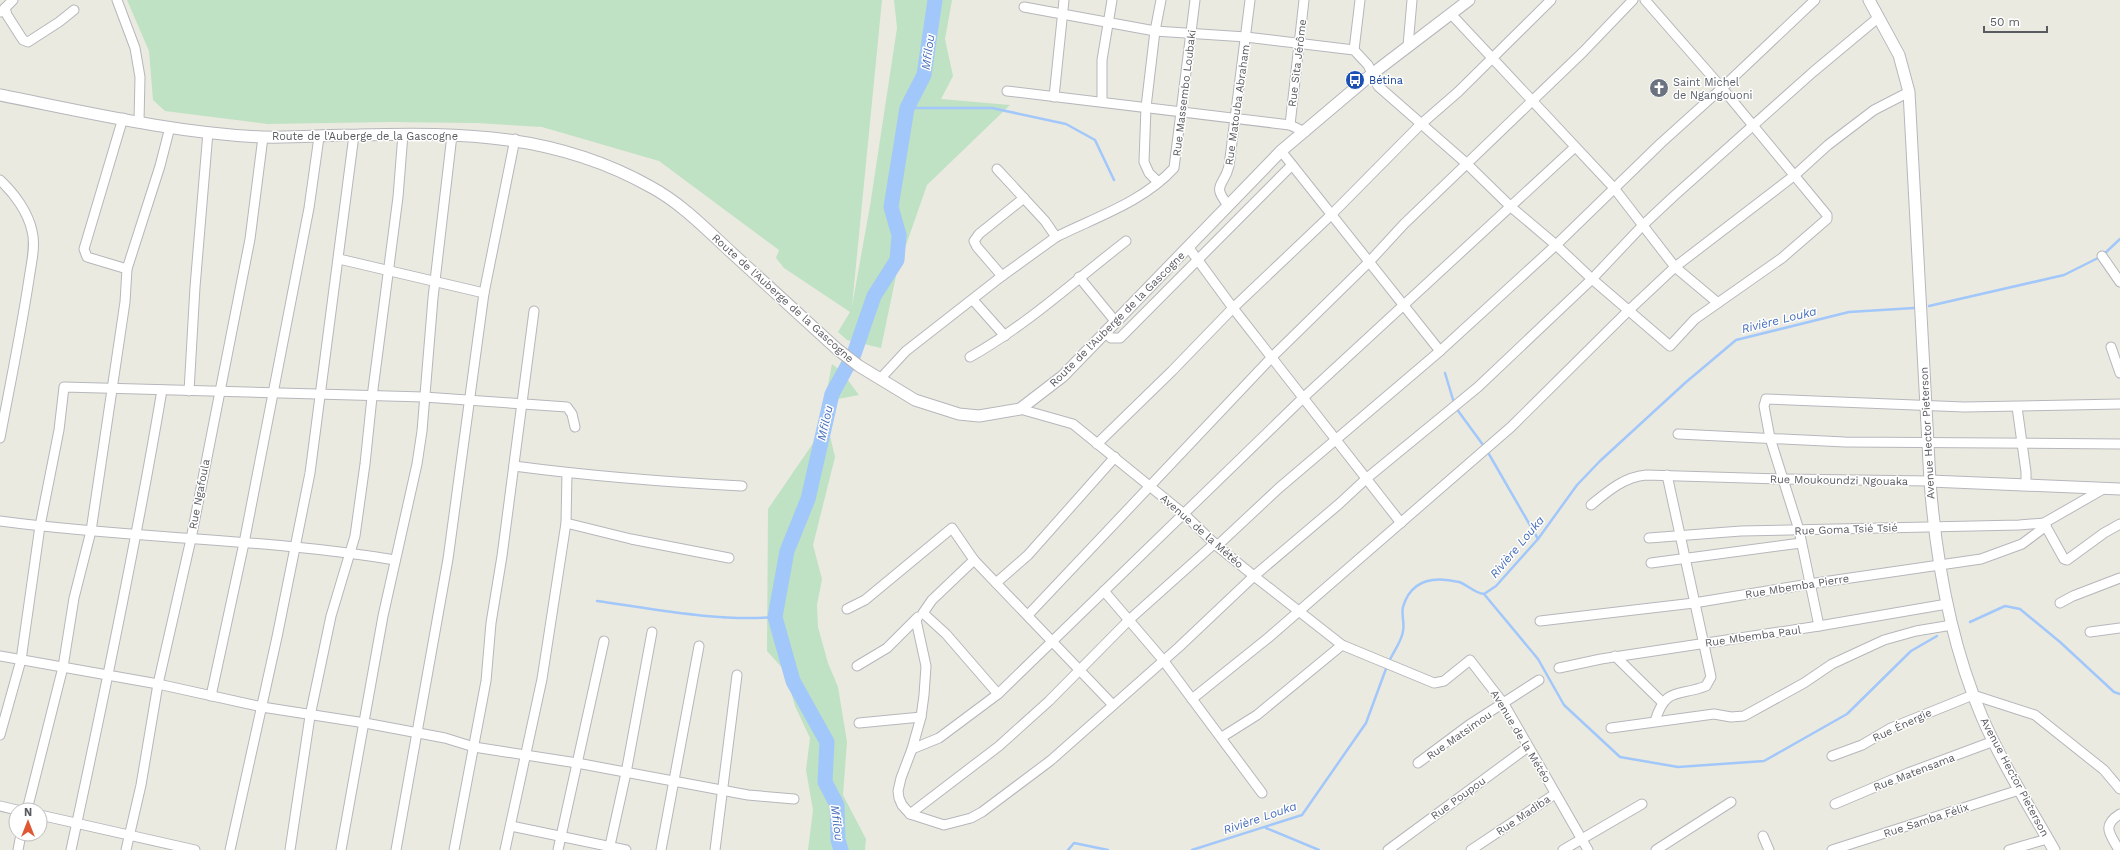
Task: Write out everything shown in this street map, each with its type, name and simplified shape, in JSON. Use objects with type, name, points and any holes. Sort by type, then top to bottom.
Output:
[{"type":"street","points":[[13,0],[3,10],[23,40],[28,42],[59,22],[74,10]]},
{"type":"street","points":[[117,0],[135,48],[140,77],[139,121]]},
{"type":"street","points":[[1054,97],[1064,0]]},
{"type":"street","points":[[1102,101],[1102,60],[1112,0]]},
{"type":"street","points":[[1158,182],[1148,173],[1144,162],[1146,107],[1155,31],[1161,0]]},
{"type":"street","name":"Rue Massembo Loubaki","points":[[880,379],[906,351],[1002,276],[1056,237],[1121,207],[1158,182],[1174,168],[1176,162],[1180,111],[1195,0]]},
{"type":"street","name":"Rue Matouba Abraham","points":[[1228,205],[1219,194],[1218,188],[1225,178],[1229,166],[1250,0]]},
{"type":"street","name":"Rue Sita Jérôme","points":[[1290,125],[1304,0]]},
{"type":"street","points":[[1354,50],[1360,0]]},
{"type":"street","points":[[1408,46],[1412,0]]},
{"type":"street","name":"Route de l'Auberge de la Gascogne","points":[[0,95],[170,127],[208,132],[263,137],[403,134],[515,139],[549,146],[590,159],[654,188],[697,220],[837,349],[859,366],[915,400],[959,414],[979,416],[1020,409],[1063,376],[1118,318],[1189,248],[1228,205],[1281,151],[1372,74],[1470,0]]},
{"type":"street","points":[[1097,444],[1420,125],[1458,92],[1551,0]]},
{"type":"street","points":[[1028,615],[1272,357],[1633,0]]},
{"type":"street","points":[[1024,7],[1155,31],[1246,37],[1354,50],[1368,65],[1378,86],[1420,125],[1466,164],[1511,207],[1556,245],[1628,311],[1670,346],[1695,319],[1782,258],[1827,219],[1827,215],[1722,88],[1645,0]]},
{"type":"street","points":[[910,814],[999,746],[1080,670],[1130,620],[1279,488],[1440,351],[1556,245],[1660,143],[1722,88],[1815,0]]},
{"type":"street","name":"Avenue Hector Pieterson","points":[[1869,0],[1899,55],[1909,92],[1927,442],[1934,527],[1939,566],[1947,604],[1973,695],[2019,790],[2054,850]]},
{"type":"street","points":[[1451,14],[1614,188],[1675,267],[1718,303]]},
{"type":"street","points":[[916,620],[926,666],[921,717],[898,791],[902,805],[910,814],[944,825],[971,818],[1050,761],[1164,660],[1254,576],[1339,504],[1367,478],[1478,387],[1592,279],[1643,225],[1752,126],[1879,17]]},
{"type":"street","points":[[1007,91],[1102,101],[1290,125],[1305,132]]},
{"type":"street","points":[[1192,699],[1298,611],[1511,427],[1628,311],[1675,267],[1795,176],[1828,145],[1874,110],[1909,92]]},
{"type":"street","points":[[123,118],[84,249],[87,257],[127,269]]},
{"type":"street","points":[[29,802],[63,667],[74,598],[91,531],[125,302],[127,269],[160,166],[170,127]]},
{"type":"street","points":[[189,391],[195,287],[208,132]]},
{"type":"street","points":[[290,850],[310,716],[332,616],[351,553],[366,464],[372,397],[389,270],[403,134]]},
{"type":"street","points":[[230,850],[262,707],[310,473],[354,135]]},
{"type":"street","points":[[341,850],[383,616],[417,464],[452,135]]},
{"type":"street","name":"Rue Ngafoula","points":[[126,850],[141,785],[158,684],[191,538],[250,239],[263,137]]},
{"type":"street","points":[[211,696],[244,543],[309,208],[319,137]]},
{"type":"street","points":[[396,850],[415,733],[441,602],[484,293],[515,139]]},
{"type":"street","points":[[912,749],[939,738],[998,694],[1304,397],[1575,148]]},
{"type":"street","points":[[1281,151],[1330,215],[1440,351]]},
{"type":"street","points":[[1105,332],[1115,340],[1132,326],[1292,165]]},
{"type":"street","points":[[997,169],[1045,222],[1056,237]]},
{"type":"street","points":[[0,180],[24,210],[33,232],[32,259],[24,317],[4,388],[0,438]]},
{"type":"street","points":[[1002,276],[977,247],[974,241],[979,234],[1024,198]]},
{"type":"street","points":[[970,358],[1005,336],[1042,309],[1079,277],[1126,241]]},
{"type":"street","points":[[1189,248],[1233,308],[1401,523]]},
{"type":"street","points":[[2102,256],[2120,282]]},
{"type":"street","points":[[339,259],[484,293]]},
{"type":"street","points":[[1079,277],[1118,318],[1132,326]]},
{"type":"street","points":[[1153,285],[1162,297]]},
{"type":"street","points":[[973,300],[1005,336]]},
{"type":"street","points":[[454,850],[486,681],[491,623],[514,466],[534,311]]},
{"type":"street","points":[[2111,347],[2120,373]]},
{"type":"street","points":[[0,735],[21,660],[40,526],[58,430],[64,387],[424,398],[567,407],[572,414],[575,427]]},
{"type":"street","points":[[71,850],[136,534],[162,390]]},
{"type":"street","points":[[1819,626],[1809,584],[1799,530],[1770,438],[1764,406],[1766,399],[1925,406],[2120,404]]},
{"type":"street","points":[[2017,406],[2026,472],[2026,484]]},
{"type":"street","name":"Avenue de la Météo","points":[[1020,409],[1073,424],[1184,514],[1216,545],[1342,645],[1434,683],[1444,680],[1470,660],[1504,704],[1588,850]]},
{"type":"street","points":[[1678,434],[1927,442],[2120,444]]},
{"type":"street","points":[[996,583],[1028,555],[1115,457]]},
{"type":"street","points":[[514,466],[651,481],[742,486]]},
{"type":"street","points":[[505,850],[542,679],[566,523],[567,473]]},
{"type":"street","points":[[1655,721],[1662,702],[1677,693],[1702,687],[1710,682],[1710,671],[1667,475]]},
{"type":"street","name":"Rue Moukoundzi Ngouaka","points":[[1591,505],[1618,484],[1634,476],[1667,475],[1784,479],[1930,481],[2120,488]]},
{"type":"street","name":"Rue Mbemba Pierre","points":[[1540,621],[1694,603],[1809,584],[1981,559],[2022,544],[2045,525],[2105,488]]},
{"type":"street","points":[[0,521],[91,531],[294,547],[351,553],[395,560]]},
{"type":"street","points":[[566,523],[631,540],[729,558]]},
{"type":"street","points":[[2045,525],[2057,548],[2064,559],[2067,560],[2104,533],[2120,524]]},
{"type":"street","name":"Rue Goma Tsié Tsié","points":[[1649,538],[1741,531],[1869,527],[2045,525]]},
{"type":"street","points":[[847,609],[865,600],[952,528],[974,560],[1053,640],[1113,705]]},
{"type":"street","points":[[1651,563],[1686,560],[1801,543]]},
{"type":"street","points":[[857,666],[887,648],[923,613],[932,600],[974,560]]},
{"type":"street","points":[[2060,603],[2079,593],[2120,578]]},
{"type":"street","points":[[1104,591],[1164,660],[1262,793]]},
{"type":"street","name":"Rue Mbemba Paul","points":[[1559,668],[1615,656],[1819,626],[1947,604]]},
{"type":"street","points":[[923,613],[946,634],[998,694]]},
{"type":"street","points":[[1611,728],[1714,714],[1731,717],[1744,716],[1804,683],[1832,664],[1871,646],[1916,631],[1952,625]]},
{"type":"street","points":[[2090,632],[2120,628]]},
{"type":"street","points":[[610,849],[626,773],[652,632]]},
{"type":"street","points":[[558,850],[604,642]]},
{"type":"street","points":[[1222,737],[1257,715],[1342,645]]},
{"type":"street","points":[[661,850],[699,646]]},
{"type":"street","points":[[0,656],[158,684],[310,716],[365,723],[445,738],[474,747],[577,763],[748,796],[794,799]]},
{"type":"street","points":[[1615,656],[1662,702]]},
{"type":"street","points":[[715,850],[737,675]]},
{"type":"street","name":"Rue Matsimou","points":[[1418,763],[1469,725],[1504,704],[1539,680]]},
{"type":"street","points":[[1973,695],[2035,715],[2104,770],[2120,789]]},
{"type":"street","name":"Rue Énergie","points":[[1832,756],[1862,745],[1891,728],[1973,695]]},
{"type":"street","points":[[859,723],[921,717]]},
{"type":"street","name":"Rue Matensama","points":[[1835,804],[1908,773],[1994,741]]},
{"type":"street","name":"Rue Poupou","points":[[1388,850],[1528,747]]},
{"type":"street","name":"Rue Samba Félix","points":[[1832,850],[2019,790]]},
{"type":"street","name":"Rue Madiba","points":[[1471,850],[1556,794]]},
{"type":"street","points":[[1656,850],[1731,802]]},
{"type":"street","points":[[1564,850],[1581,838],[1642,804]]},
{"type":"street","points":[[2119,850],[2111,836],[2109,824],[2120,814]]},
{"type":"street","points":[[48,818],[195,850]]},
{"type":"street","points":[[511,826],[610,849],[626,850]]},
{"type":"street","points":[[1763,836],[1769,850]]},
{"type":"street","points":[[2009,850],[2047,839]]},
{"type":"green space","points":[[127,0],[882,0],[852,306],[870,206],[897,28],[894,0],[952,0],[945,39],[953,76],[941,99],[1010,105],[927,185],[897,271],[881,348],[847,340],[838,332],[850,312],[784,268],[776,258],[779,250],[659,161],[542,127],[477,123],[389,122],[267,124],[165,111],[153,100],[149,51]]},
{"type":"green space","points":[[832,364],[841,371],[859,395],[838,399],[830,436],[835,457],[813,545],[822,579],[817,605],[818,627],[828,663],[838,687],[847,742],[843,795],[866,839],[865,850],[808,850],[813,810],[806,770],[810,738],[795,706],[785,671],[767,651],[768,509],[818,436]]},
{"type":"waterway","name":"Mfilou","points":[[841,850],[838,840],[837,805],[825,782],[827,742],[793,681],[775,617],[787,551],[808,499],[832,394],[854,354],[874,296],[897,260],[899,235],[891,207],[907,108],[924,75],[935,0]]},
{"type":"waterway","points":[[907,108],[992,108],[1066,124],[1095,140],[1114,180]]},
{"type":"waterway","name":"Rivière Louka","points":[[1929,306],[2064,275],[2102,256],[2120,239]]},
{"type":"waterway","name":"Rivière Louka","points":[[1389,662],[1402,635],[1403,607],[1412,590],[1425,582],[1441,579],[1459,582],[1477,592],[1484,594],[1496,586],[1538,539],[1577,485],[1600,461],[1685,383],[1736,340],[1849,312],[1914,308]]},
{"type":"waterway","points":[[1445,373],[1454,403]]},
{"type":"waterway","points":[[1456,408],[1486,449],[1538,539]]},
{"type":"waterway","points":[[1484,594],[1538,659],[1564,705],[1620,757],[1678,767],[1764,761],[1847,714],[1911,651],[1937,636]]},
{"type":"waterway","points":[[597,601],[709,616],[732,618],[775,617]]},
{"type":"waterway","points":[[1970,622],[2005,606],[2020,609],[2060,642],[2114,692],[2120,694]]},
{"type":"waterway","name":"Rivière Louka","points":[[1192,850],[1302,815],[1366,723],[1387,666]]},
{"type":"waterway","points":[[1266,828],[1319,850]]},
{"type":"waterway","name":"Rivière Louka","points":[[1068,850],[1074,843],[1108,850]]},
{"type":"place","name":"Bétina","points":[[1355,80]]},
{"type":"place","name":"Saint Michel de Ngangouoni","points":[[1659,88]]}]
